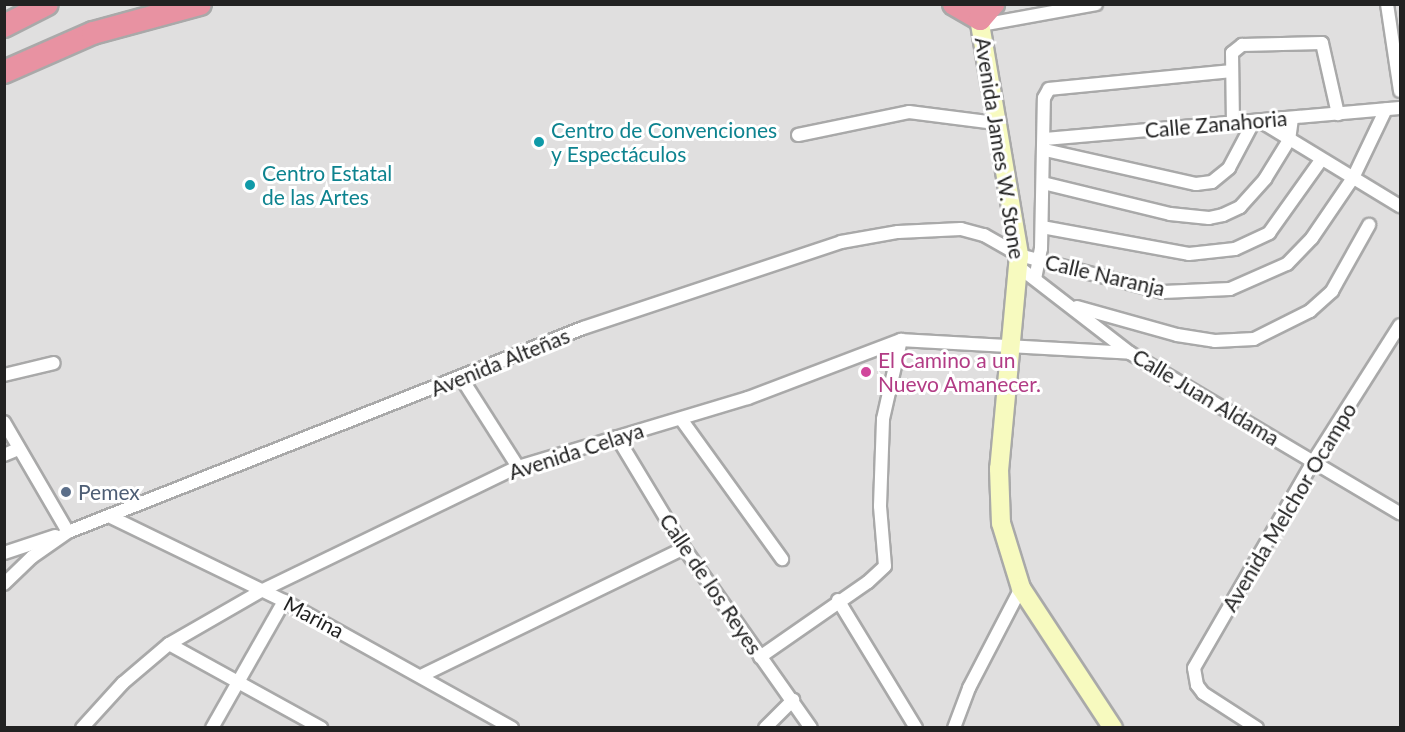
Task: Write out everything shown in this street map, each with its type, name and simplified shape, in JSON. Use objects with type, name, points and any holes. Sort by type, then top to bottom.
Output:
[{"type":"highway","points":[[4,26],[47,4]]},
{"type":"highway","points":[[4,72],[93,33],[200,4]]},
{"type":"highway","points":[[954,4],[983,13]]},
{"type":"main road","name":"Avenida James W. Stone","points":[[983,13],[995,123],[1020,261],[1009,346],[999,469],[1001,524],[1008,554],[1021,588],[1113,728]]},
{"type":"street","points":[[983,13],[1096,4]]},
{"type":"street","points":[[1387,4],[1401,91]]},
{"type":"street","points":[[1233,124],[1231,71],[1233,50],[1242,45],[1320,42],[1325,48],[1338,114]]},
{"type":"street","points":[[1035,279],[1040,260],[1042,227],[1045,94],[1055,87],[1231,71]]},
{"type":"street","name":"Calle Zanahoria","points":[[1045,144],[1401,108]]},
{"type":"street","name":"Calle Naranja","points":[[1020,261],[1040,260],[1162,292],[1230,289],[1287,264],[1334,211],[1353,178],[1386,109]]},
{"type":"street","points":[[798,135],[909,112],[995,123]]},
{"type":"street","points":[[1042,183],[1170,214],[1209,218],[1240,207],[1265,179],[1289,140],[1292,118]]},
{"type":"street","points":[[1045,144],[1196,184],[1212,182],[1228,168],[1257,121],[1401,206]]},
{"type":"street","points":[[1042,227],[1189,254],[1235,249],[1269,233],[1321,160]]},
{"type":"street","name":"Calle Naranja","points":[[1071,305],[1177,335],[1215,341],[1254,339],[1310,311],[1332,291],[1369,225]]},
{"type":"street","name":"Avenida Alteñas","points":[[4,584],[32,557],[68,532],[111,518],[462,379],[584,328],[842,242],[898,232],[961,230],[984,235],[1020,261]]},
{"type":"street","name":"Calle Juan Aldama","points":[[1020,261],[1035,279],[1130,352],[1401,513]]},
{"type":"street","name":"Avenida Melchor Ocampo","points":[[1257,728],[1203,693],[1197,685],[1194,668],[1313,462],[1401,325]]},
{"type":"street","points":[[760,657],[838,600],[868,582],[885,566],[880,506],[883,419],[901,340]]},
{"type":"street","name":"Avenida Celaya","points":[[82,728],[123,683],[169,644],[263,590],[518,467],[748,398],[901,340],[1130,352]]},
{"type":"street","points":[[4,375],[54,363]]},
{"type":"street","points":[[462,379],[518,467]]},
{"type":"street","points":[[681,418],[782,559]]},
{"type":"street","points":[[4,422],[68,532],[4,553]]},
{"type":"street","name":"Calle de los Reyes","points":[[617,437],[684,548],[811,728]]},
{"type":"street","points":[[4,455],[18,449]]},
{"type":"street","name":"Marina","points":[[111,518],[285,601],[423,675],[512,728]]},
{"type":"street","points":[[423,675],[684,548]]},
{"type":"street","points":[[954,728],[969,688],[1021,588]]},
{"type":"street","points":[[838,600],[916,728]]},
{"type":"street","points":[[212,728],[285,601]]},
{"type":"street","points":[[169,644],[239,680],[321,728]]},
{"type":"street","points":[[765,728],[793,700]]},
{"type":"shaded area","points":[[5,5],[1400,5],[1400,727],[5,727]]},
{"type":"place","name":"Centro de Convenciones y Espectáculos","points":[[539,142]]},
{"type":"place","name":"Centro Estatal de las Artes","points":[[250,185]]},
{"type":"place","name":"El Camino a un Nuevo Amanecer.","points":[[866,372]]},
{"type":"place","name":"Pemex","points":[[66,492]]}]
